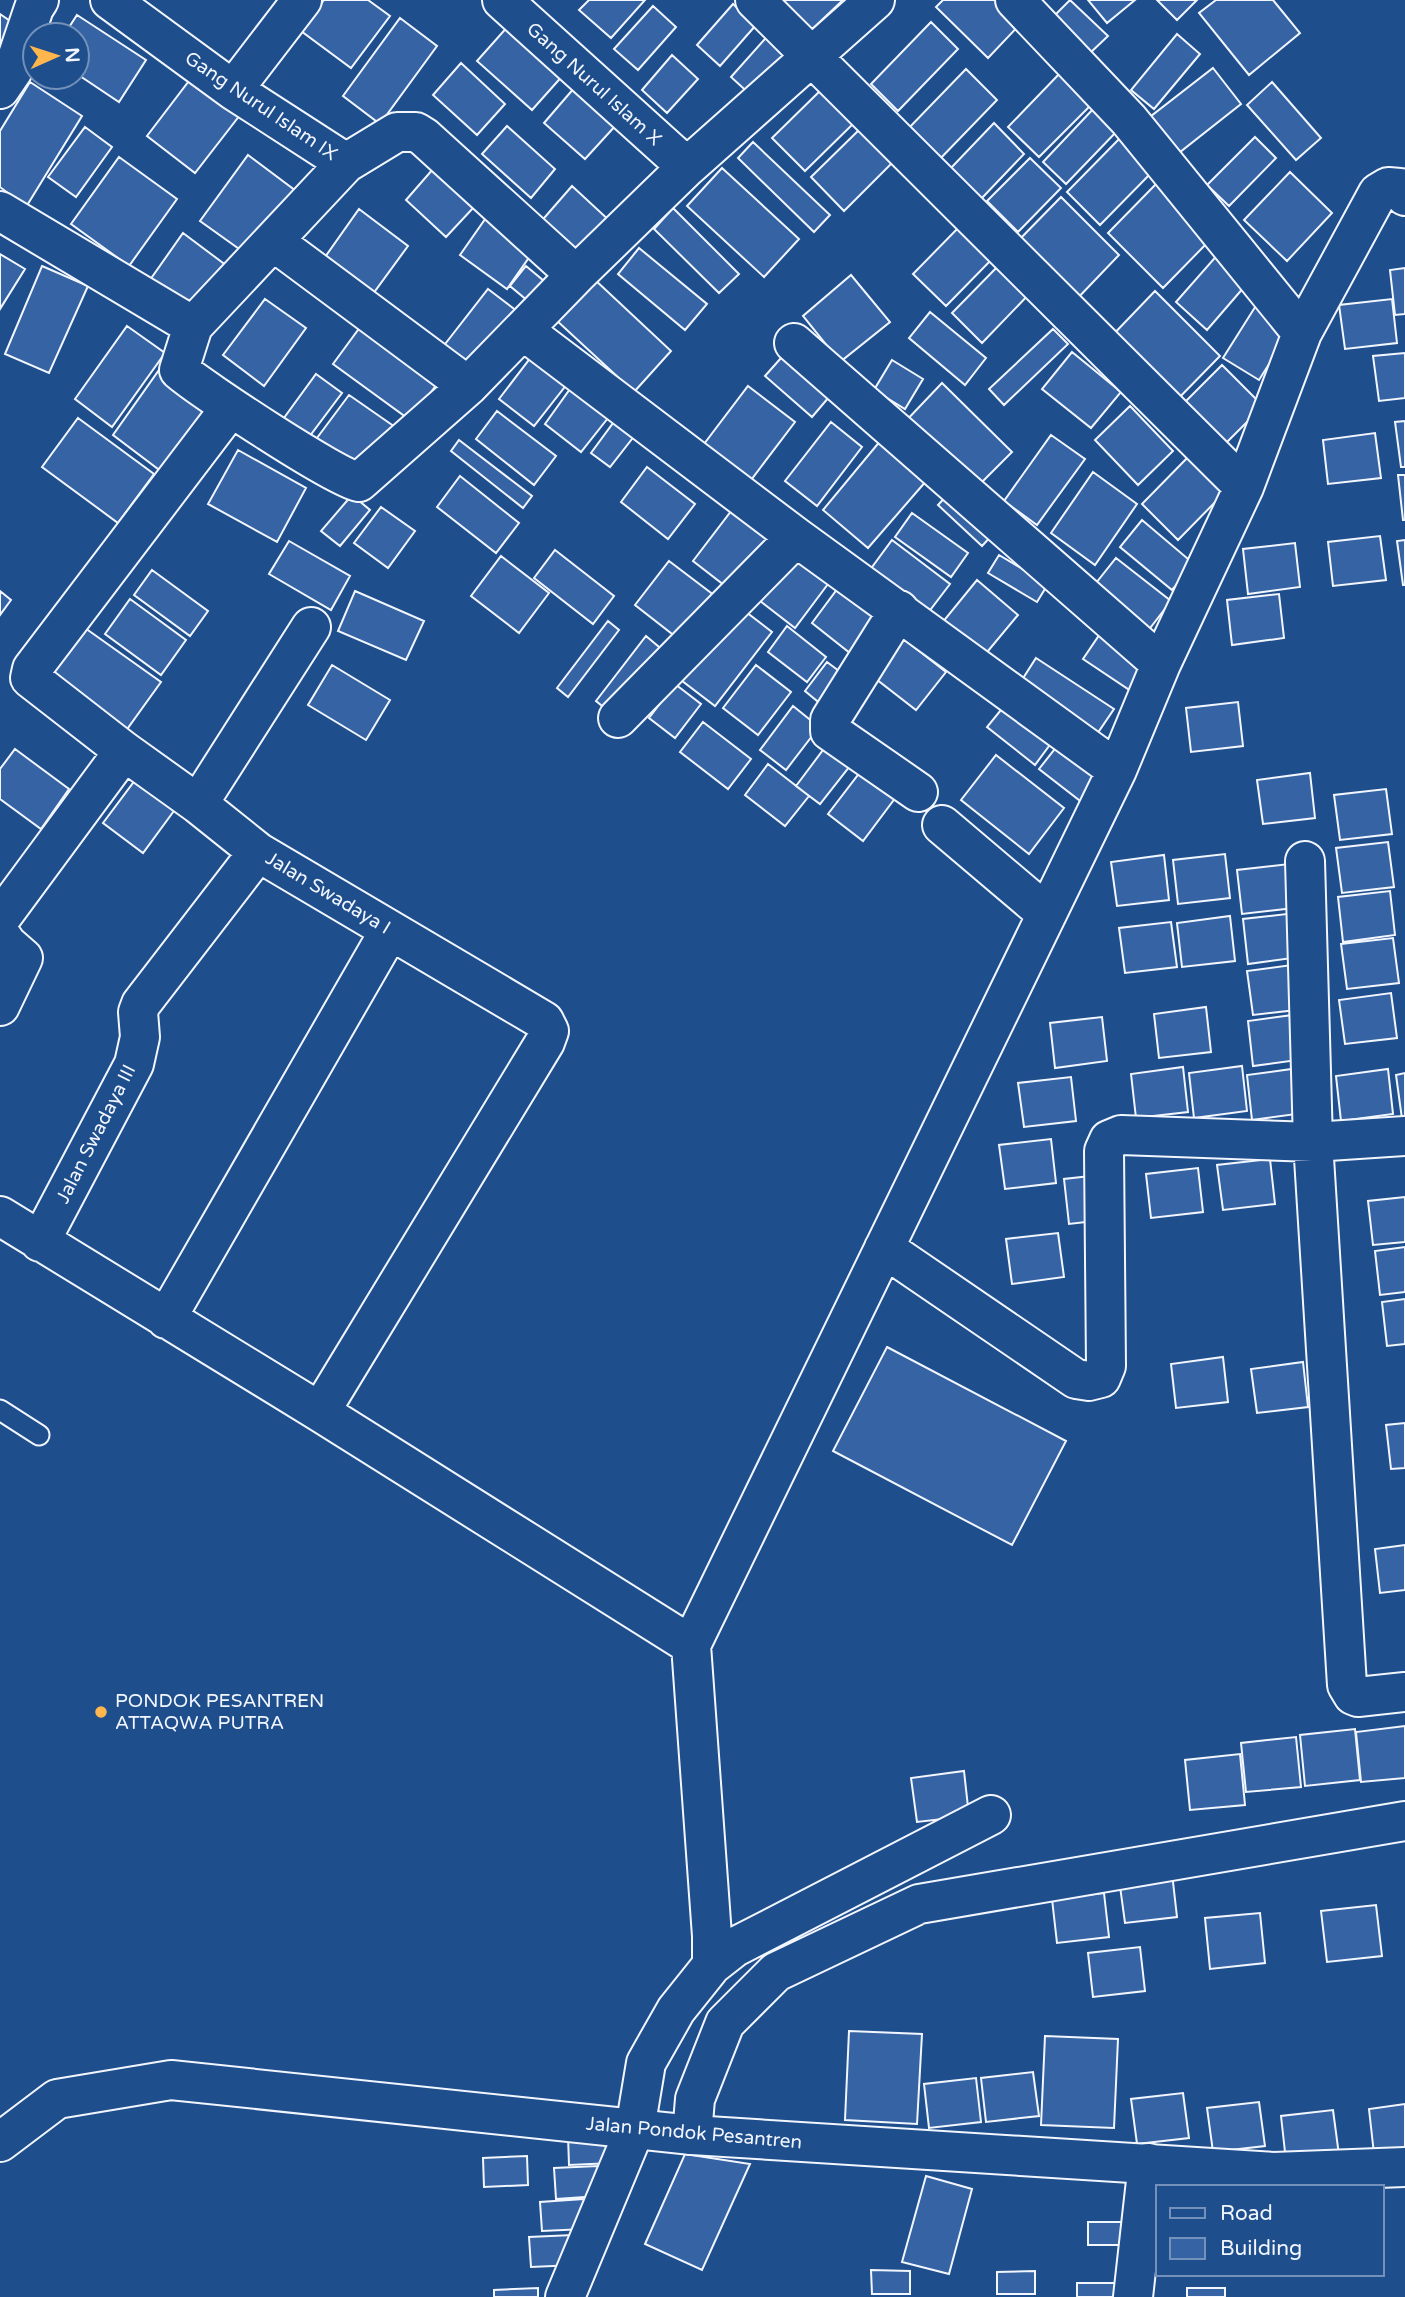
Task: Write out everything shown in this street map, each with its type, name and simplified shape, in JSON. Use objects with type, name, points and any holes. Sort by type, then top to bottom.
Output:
[{"type":"street","points":[[0,89],[13,70],[39,0]]},
{"type":"street","name":"Gang Nurul Islam IX","points":[[110,0],[233,90],[346,163],[390,135],[416,132],[576,275]]},
{"type":"street","points":[[233,90],[302,0]]},
{"type":"street","name":"Gang Nurul Islam X","points":[[502,0],[687,167]]},
{"type":"street","points":[[755,0],[1244,487]]},
{"type":"street","points":[[346,163],[192,326],[179,370],[231,407],[337,473],[359,482],[468,386],[576,275],[687,167],[875,0]]},
{"type":"street","points":[[1015,0],[1129,120],[1302,332]]},
{"type":"street","points":[[712,1965],[691,1646],[1117,770],[1161,664],[1244,487],[1302,332],[1378,193],[1388,187],[1400,188],[1405,196]]},
{"type":"street","points":[[0,211],[192,326]]},
{"type":"street","points":[[273,241],[468,386]]},
{"type":"street","points":[[524,331],[796,537],[1117,770]]},
{"type":"street","points":[[794,343],[1161,664]]},
{"type":"street","name":"Jalan Swadaya I","points":[[231,407],[30,671],[32,681],[258,852],[544,1021],[549,1031],[538,1054],[320,1412]]},
{"type":"street","points":[[618,718],[796,537]]},
{"type":"street","points":[[899,610],[830,720],[830,732],[918,792]]},
{"type":"street","points":[[198,804],[312,627]]},
{"type":"street","points":[[0,919],[124,751]]},
{"type":"street","points":[[942,825],[1047,914]]},
{"type":"street","name":"Jalan Swadaya III","points":[[40,1242],[134,1064],[140,1037],[138,1012],[141,1004],[258,852]]},
{"type":"street","points":[[1305,861],[1313,1142],[1347,1685],[1353,1695],[1358,1697],[1405,1692]]},
{"type":"street","points":[[166,1319],[390,930]]},
{"type":"street","points":[[0,934],[23,958],[0,1006]]},
{"type":"street","points":[[884,1248],[1076,1379],[1089,1381],[1101,1378],[1106,1366],[1104,1151],[1109,1140],[1121,1135],[1313,1142],[1405,1136]]},
{"type":"street","points":[[0,1216],[320,1412],[691,1646]]},
{"type":"street","points":[[565,2297],[639,2130],[646,2063],[676,2010],[712,1965],[735,1947],[991,1815]]},
{"type":"street","points":[[689,2135],[695,2099],[725,2023],[776,1972],[919,1904],[1405,1821]]},
{"type":"street","name":"Jalan Pondok Pesantren","points":[[0,2142],[57,2099],[171,2080],[689,2135],[1274,2172],[1405,2167]]},
{"type":"street","points":[[1133,2297],[1148,2163]]},
{"type":"lane","points":[[0,1410],[39,1435]]},
{"type":"building","points":[[324,0],[368,0],[390,16],[351,68],[301,31]]},
{"type":"building","points":[[589,0],[645,0],[611,38],[579,10]]},
{"type":"building","points":[[776,0],[843,0],[806,35]]},
{"type":"building","points":[[943,0],[1005,0],[1024,20],[988,58],[936,7]]},
{"type":"building","points":[[1070,0],[1108,36],[1089,54],[1053,17]]},
{"type":"building","points":[[1088,0],[1135,0],[1107,23]]},
{"type":"building","points":[[1157,0],[1197,0],[1177,20]]},
{"type":"building","points":[[1216,0],[1273,0],[1300,33],[1249,75],[1199,13]]},
{"type":"building","points":[[733,4],[756,25],[720,66],[697,45]]},
{"type":"building","points":[[653,6],[676,27],[638,70],[614,49]]},
{"type":"building","points":[[0,14],[19,27],[0,56]]},
{"type":"building","points":[[77,15],[86,21],[73,21]]},
{"type":"building","points":[[400,18],[437,46],[380,124],[343,96]]},
{"type":"building","points":[[931,22],[958,49],[898,111],[871,84]]},
{"type":"building","points":[[91,24],[146,60],[119,102],[91,83]]},
{"type":"building","points":[[510,24],[565,73],[532,110],[477,61]]},
{"type":"building","points":[[773,30],[795,50],[753,97],[731,77]]},
{"type":"building","points":[[1177,34],[1200,54],[1154,109],[1131,90]]},
{"type":"building","points":[[672,55],[698,79],[667,113],[642,90]]},
{"type":"building","points":[[461,63],[505,104],[477,135],[433,95]]},
{"type":"building","points":[[1213,68],[1241,104],[1175,156],[1146,120]]},
{"type":"building","points":[[966,69],[997,100],[936,163],[905,132]]},
{"type":"building","points":[[1062,71],[1093,103],[1039,157],[1008,127]]},
{"type":"building","points":[[192,77],[240,115],[195,173],[147,136]]},
{"type":"building","points":[[1272,82],[1321,138],[1296,160],[1247,105]]},
{"type":"building","points":[[575,87],[617,124],[585,159],[544,123]]},
{"type":"building","points":[[824,87],[857,120],[805,171],[772,138]]},
{"type":"building","points":[[24,91],[44,91],[82,116],[26,207],[0,187],[0,131]]},
{"type":"building","points":[[1096,106],[1119,129],[1066,184],[1043,162]]},
{"type":"building","points":[[994,123],[1024,154],[981,199],[950,169]]},
{"type":"building","points":[[507,126],[555,169],[531,198],[482,154]]},
{"type":"building","points":[[863,126],[895,160],[844,211],[811,177]]},
{"type":"building","points":[[85,127],[112,147],[76,197],[48,177]]},
{"type":"building","points":[[1124,134],[1157,167],[1100,225],[1067,192]]},
{"type":"building","points":[[1255,137],[1276,158],[1229,206],[1207,185]]},
{"type":"building","points":[[753,142],[830,215],[814,232],[738,158]]},
{"type":"building","points":[[248,155],[296,191],[249,256],[200,221]]},
{"type":"building","points":[[119,157],[177,199],[129,266],[71,224]]},
{"type":"building","points":[[1030,158],[1061,188],[1018,232],[987,201]]},
{"type":"building","points":[[722,168],[799,239],[764,277],[687,206]]},
{"type":"building","points":[[433,169],[474,207],[446,237],[406,200]]},
{"type":"building","points":[[1290,172],[1332,213],[1287,261],[1244,220]]},
{"type":"building","points":[[1158,182],[1213,237],[1163,288],[1108,233]]},
{"type":"building","points":[[572,186],[612,223],[578,261],[538,225]]},
{"type":"building","points":[[1061,197],[1119,255],[1073,303],[1014,245]]},
{"type":"building","points":[[673,208],[739,274],[719,293],[654,229]]},
{"type":"building","points":[[359,209],[408,246],[367,302],[318,267]]},
{"type":"building","points":[[488,215],[535,249],[507,289],[460,255]]},
{"type":"building","points":[[964,222],[996,255],[946,306],[913,274]]},
{"type":"building","points":[[183,233],[227,266],[188,320],[145,287]]},
{"type":"building","points":[[639,248],[707,304],[685,330],[618,274]]},
{"type":"building","points":[[1220,252],[1251,279],[1207,330],[1176,302]]},
{"type":"building","points":[[0,254],[25,269],[0,309]]},
{"type":"building","points":[[1004,260],[1034,289],[982,343],[952,313]]},
{"type":"building","points":[[42,266],[88,286],[49,373],[5,354]]},
{"type":"building","points":[[526,266],[550,286],[534,306],[510,286]]},
{"type":"building","points":[[1405,268],[1405,314],[1395,315],[1390,270]]},
{"type":"building","points":[[851,275],[890,322],[840,362],[803,316]]},
{"type":"building","points":[[593,278],[671,351],[634,392],[555,319]]},
{"type":"building","points":[[488,289],[522,315],[477,374],[442,348]]},
{"type":"building","points":[[1155,291],[1220,356],[1170,407],[1105,343]]},
{"type":"building","points":[[265,299],[306,328],[264,386],[223,355]]},
{"type":"building","points":[[1392,299],[1397,343],[1345,349],[1339,305]]},
{"type":"building","points":[[1257,304],[1293,326],[1259,380],[1223,358]]},
{"type":"building","points":[[930,312],[986,358],[965,385],[909,338]]},
{"type":"building","points":[[369,315],[446,372],[410,420],[333,364]]},
{"type":"building","points":[[127,326],[165,353],[112,427],[75,399]]},
{"type":"building","points":[[1053,329],[1068,344],[1004,405],[989,389]]},
{"type":"building","points":[[789,349],[835,390],[812,417],[765,376]]},
{"type":"building","points":[[535,352],[571,379],[534,426],[499,399]]},
{"type":"building","points":[[1072,352],[1121,392],[1091,428],[1042,389]]},
{"type":"building","points":[[1405,353],[1405,398],[1379,401],[1373,356]]},
{"type":"building","points":[[892,360],[923,379],[905,409],[874,390]]},
{"type":"building","points":[[1222,365],[1263,406],[1225,444],[1184,403]]},
{"type":"building","points":[[159,370],[209,406],[162,472],[113,435]]},
{"type":"building","points":[[316,374],[342,393],[306,441],[281,422]]},
{"type":"building","points":[[942,383],[1012,452],[971,493],[902,425]]},
{"type":"building","points":[[748,386],[795,422],[751,480],[704,444]]},
{"type":"building","points":[[570,389],[608,418],[581,452],[545,424]]},
{"type":"building","points":[[349,395],[395,427],[360,476],[314,442]]},
{"type":"building","points":[[1130,406],[1173,451],[1138,485],[1095,440]]},
{"type":"building","points":[[497,411],[556,456],[534,485],[476,439]]},
{"type":"building","points":[[619,415],[639,430],[610,467],[591,453]]},
{"type":"building","points":[[78,418],[154,474],[118,523],[42,467]]},
{"type":"building","points":[[1405,421],[1405,467],[1401,467],[1395,422]]},
{"type":"building","points":[[831,422],[862,447],[817,506],[785,481]]},
{"type":"building","points":[[1375,433],[1381,478],[1328,484],[1323,440]]},
{"type":"building","points":[[1051,435],[1085,459],[1037,525],[1004,501]]},
{"type":"building","points":[[459,440],[532,496],[523,508],[451,451]]},
{"type":"building","points":[[881,440],[927,480],[868,548],[823,510]]},
{"type":"building","points":[[238,450],[306,488],[277,542],[208,504]]},
{"type":"building","points":[[1194,451],[1230,487],[1178,540],[1142,504]]},
{"type":"building","points":[[647,467],[695,504],[668,539],[621,502]]},
{"type":"building","points":[[1093,472],[1137,504],[1095,565],[1051,533]]},
{"type":"building","points":[[1398,475],[1405,475],[1405,520],[1403,520]]},
{"type":"building","points":[[460,476],[519,523],[496,553],[437,507]]},
{"type":"building","points":[[950,492],[994,533],[982,546],[938,505]]},
{"type":"building","points":[[352,495],[370,510],[340,546],[321,531]]},
{"type":"building","points":[[381,507],[415,531],[388,568],[354,543]]},
{"type":"building","points":[[732,510],[772,541],[733,592],[693,561]]},
{"type":"building","points":[[912,513],[968,553],[951,577],[895,537]]},
{"type":"building","points":[[1142,520],[1194,564],[1172,590],[1120,547]]},
{"type":"building","points":[[1380,536],[1386,580],[1333,586],[1328,542]]},
{"type":"building","points":[[892,540],[950,584],[921,622],[864,578]]},
{"type":"building","points":[[1405,540],[1405,585],[1403,585],[1397,541]]},
{"type":"building","points":[[289,541],[350,576],[331,610],[269,574]]},
{"type":"building","points":[[1295,543],[1300,587],[1248,594],[1243,549]]},
{"type":"building","points":[[555,550],[614,596],[593,624],[534,578]]},
{"type":"building","points":[[788,553],[828,584],[795,628],[755,597]]},
{"type":"building","points":[[999,555],[1048,584],[1037,602],[988,573]]},
{"type":"building","points":[[501,556],[549,593],[519,633],[471,596]]},
{"type":"building","points":[[1116,558],[1171,601],[1147,632],[1092,588]]},
{"type":"building","points":[[669,561],[719,599],[685,644],[635,605]]},
{"type":"building","points":[[152,570],[208,611],[190,636],[134,595]]},
{"type":"building","points":[[977,580],[1018,615],[978,663],[937,629]]},
{"type":"building","points":[[841,584],[890,622],[860,661],[812,623]]},
{"type":"building","points":[[0,591],[11,600],[0,615]]},
{"type":"building","points":[[355,591],[424,621],[406,660],[338,631]]},
{"type":"building","points":[[1279,594],[1284,638],[1232,645],[1227,600]]},
{"type":"building","points":[[130,599],[186,640],[161,675],[105,634]]},
{"type":"building","points":[[733,602],[772,632],[715,706],[677,677]]},
{"type":"building","points":[[608,621],[619,630],[568,697],[557,688]]},
{"type":"building","points":[[787,626],[826,657],[807,682],[768,652]]},
{"type":"building","points":[[85,628],[161,682],[125,732],[50,676]]},
{"type":"building","points":[[1102,631],[1150,663],[1131,691],[1083,659]]},
{"type":"building","points":[[896,633],[946,672],[916,710],[867,672]]},
{"type":"building","points":[[646,636],[665,652],[616,717],[596,701]]},
{"type":"building","points":[[1036,658],[1114,709],[1097,734],[1020,683]]},
{"type":"building","points":[[827,662],[851,680],[828,710],[805,691]]},
{"type":"building","points":[[332,665],[390,700],[366,740],[308,705]]},
{"type":"building","points":[[756,665],[791,692],[758,735],[723,708]]},
{"type":"building","points":[[675,684],[701,704],[675,738],[649,718]]},
{"type":"building","points":[[1238,702],[1243,746],[1191,752],[1186,708]]},
{"type":"building","points":[[1005,705],[1052,742],[1035,765],[987,727]]},
{"type":"building","points":[[793,706],[819,727],[786,770],[760,750]]},
{"type":"building","points":[[703,722],[751,759],[728,789],[680,752]]},
{"type":"building","points":[[832,738],[857,757],[820,804],[796,786]]},
{"type":"building","points":[[1058,745],[1106,783],[1088,807],[1039,769]]},
{"type":"building","points":[[15,749],[69,789],[41,829],[0,799],[0,769]]},
{"type":"building","points":[[996,755],[1064,808],[1029,854],[961,800]]},
{"type":"building","points":[[768,764],[809,796],[785,826],[745,795]]},
{"type":"building","points":[[861,771],[896,797],[863,841],[828,814]]},
{"type":"building","points":[[1310,773],[1315,818],[1263,824],[1257,780]]},
{"type":"building","points":[[139,775],[179,804],[143,853],[103,823]]},
{"type":"building","points":[[1386,789],[1392,834],[1340,840],[1334,795]]},
{"type":"building","points":[[1388,842],[1394,887],[1342,893],[1336,848]]},
{"type":"building","points":[[1225,854],[1230,898],[1178,904],[1173,860]]},
{"type":"building","points":[[1164,855],[1169,900],[1117,906],[1111,862]]},
{"type":"building","points":[[1289,864],[1294,908],[1242,914],[1237,870]]},
{"type":"building","points":[[1390,891],[1395,935],[1343,942],[1338,897]]},
{"type":"building","points":[[1295,913],[1300,957],[1248,964],[1243,919]]},
{"type":"building","points":[[1230,916],[1235,961],[1182,967],[1177,923]]},
{"type":"building","points":[[1171,922],[1177,967],[1125,973],[1119,928]]},
{"type":"building","points":[[1393,938],[1399,983],[1347,989],[1341,944]]},
{"type":"building","points":[[1299,964],[1305,1009],[1253,1015],[1247,971]]},
{"type":"building","points":[[1391,993],[1397,1038],[1345,1044],[1339,1000]]},
{"type":"building","points":[[1206,1007],[1211,1052],[1159,1058],[1154,1014]]},
{"type":"building","points":[[1300,1014],[1305,1059],[1253,1066],[1248,1021]]},
{"type":"building","points":[[1102,1017],[1107,1061],[1055,1068],[1050,1023]]},
{"type":"building","points":[[1242,1066],[1247,1111],[1194,1118],[1189,1073]]},
{"type":"building","points":[[1183,1067],[1188,1112],[1136,1118],[1131,1074]]},
{"type":"building","points":[[1299,1068],[1304,1113],[1252,1120],[1247,1075]]},
{"type":"building","points":[[1388,1069],[1393,1114],[1341,1121],[1336,1076]]},
{"type":"building","points":[[1405,1073],[1405,1118],[1402,1119],[1396,1075]]},
{"type":"building","points":[[1071,1077],[1076,1121],[1024,1127],[1018,1083]]},
{"type":"building","points":[[1051,1139],[1056,1183],[1005,1189],[999,1145]]},
{"type":"building","points":[[1270,1159],[1275,1204],[1223,1210],[1217,1165]]},
{"type":"building","points":[[1198,1168],[1203,1212],[1151,1218],[1146,1174]]},
{"type":"building","points":[[1099,1175],[1103,1220],[1069,1224],[1064,1179]]},
{"type":"building","points":[[1405,1197],[1405,1242],[1373,1245],[1368,1201]]},
{"type":"building","points":[[1058,1233],[1064,1277],[1012,1284],[1006,1239]]},
{"type":"building","points":[[1405,1247],[1405,1292],[1380,1295],[1375,1251]]},
{"type":"building","points":[[1405,1299],[1405,1344],[1387,1346],[1382,1302]]},
{"type":"building","points":[[887,1347],[1066,1441],[1012,1545],[833,1451]]},
{"type":"building","points":[[1223,1357],[1228,1402],[1176,1408],[1171,1364]]},
{"type":"building","points":[[1303,1362],[1308,1407],[1257,1413],[1251,1369]]},
{"type":"building","points":[[1405,1423],[1405,1468],[1391,1469],[1386,1425]]},
{"type":"building","points":[[1405,1545],[1405,1590],[1380,1593],[1375,1549]]},
{"type":"building","points":[[1405,1726],[1405,1778],[1361,1782],[1356,1732]]},
{"type":"building","points":[[1355,1729],[1360,1780],[1305,1786],[1300,1735]]},
{"type":"building","points":[[1296,1737],[1301,1787],[1246,1792],[1241,1743]]},
{"type":"building","points":[[1240,1754],[1245,1805],[1190,1810],[1185,1760]]},
{"type":"building","points":[[964,1771],[969,1816],[917,1822],[911,1778]]},
{"type":"building","points":[[1172,1873],[1177,1917],[1125,1923],[1119,1879]]},
{"type":"building","points":[[1104,1893],[1109,1937],[1057,1943],[1052,1899]]},
{"type":"building","points":[[1376,1905],[1382,1956],[1327,1962],[1321,1911]]},
{"type":"building","points":[[1260,1913],[1265,1963],[1210,1969],[1205,1918]]},
{"type":"building","points":[[1140,1947],[1145,1991],[1093,1997],[1088,1953]]},
{"type":"building","points":[[849,2031],[922,2034],[917,2124],[845,2120]]},
{"type":"building","points":[[1045,2036],[1118,2039],[1114,2128],[1041,2125]]},
{"type":"building","points":[[1033,2072],[1039,2116],[986,2122],[981,2078]]},
{"type":"building","points":[[976,2078],[981,2122],[929,2128],[924,2084]]},
{"type":"building","points":[[1183,2093],[1189,2138],[1137,2144],[1131,2099]]},
{"type":"building","points":[[1259,2102],[1265,2146],[1213,2152],[1207,2108]]},
{"type":"building","points":[[1405,2104],[1405,2150],[1374,2154],[1369,2109]]},
{"type":"building","points":[[1333,2110],[1339,2155],[1286,2161],[1281,2116]]},
{"type":"building","points":[[612,2133],[613,2163],[569,2165],[568,2136]]},
{"type":"building","points":[[685,2154],[750,2164],[702,2270],[645,2244]]},
{"type":"building","points":[[527,2156],[528,2185],[484,2187],[483,2158]]},
{"type":"building","points":[[598,2166],[599,2196],[556,2199],[554,2168]]},
{"type":"building","points":[[926,2176],[972,2189],[949,2274],[902,2262]]},
{"type":"building","points":[[584,2199],[585,2229],[542,2231],[540,2202]]},
{"type":"building","points":[[1088,2222],[1127,2222],[1127,2245],[1088,2245]]},
{"type":"building","points":[[573,2235],[575,2265],[531,2267],[529,2237]]},
{"type":"building","points":[[871,2270],[910,2271],[910,2294],[872,2294]]},
{"type":"building","points":[[1035,2271],[1035,2294],[997,2294],[997,2272]]},
{"type":"building","points":[[1077,2283],[1115,2283],[1115,2297],[1077,2297]]},
{"type":"building","points":[[538,2288],[538,2297],[494,2297],[494,2290]]},
{"type":"building","points":[[1187,2288],[1225,2288],[1225,2297],[1187,2297]]},
{"type":"place","name":"PONDOK PESANTREN ATTAQWA PUTRA","points":[[101,1712]]}]
